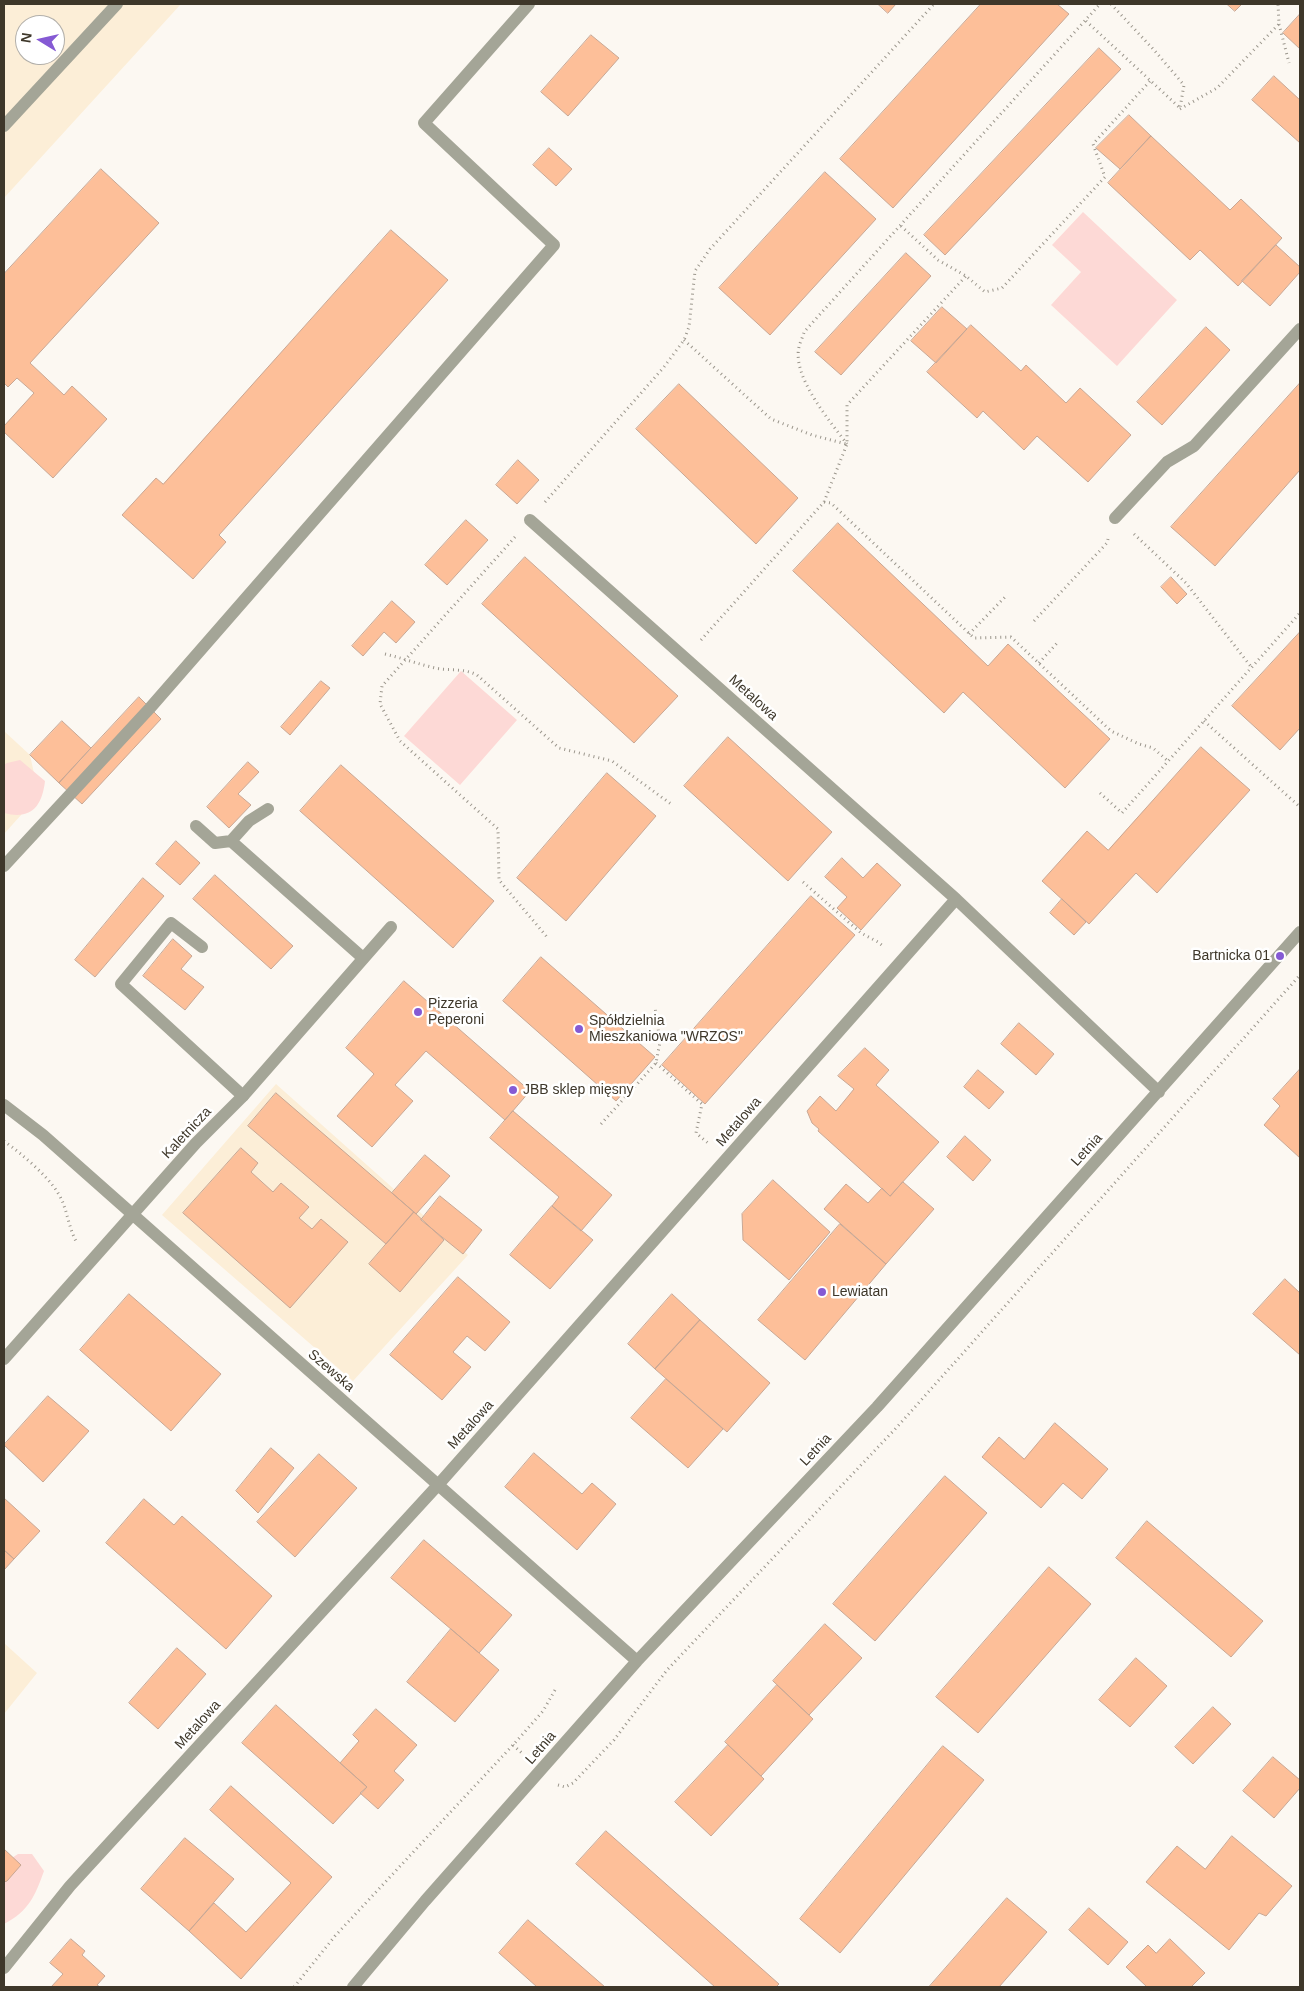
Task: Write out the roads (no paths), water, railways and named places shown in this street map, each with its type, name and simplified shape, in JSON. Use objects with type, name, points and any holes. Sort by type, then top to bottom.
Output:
[{"type":"street","points":[[4,126],[117,4]]},
{"type":"street","points":[[4,866],[150,708],[554,246],[424,123],[529,4]]},
{"type":"street","points":[[1115,518],[1166,462],[1194,446],[1300,329]]},
{"type":"street","name":"Metalowa","points":[[530,520],[956,899],[1159,1092]]},
{"type":"street","points":[[196,826],[215,843],[231,841],[249,821],[268,808]]},
{"type":"street","points":[[231,841],[363,958]]},
{"type":"street","name":"Metalowa","points":[[4,1968],[70,1886],[438,1485],[956,899]]},
{"type":"street","points":[[202,947],[171,923],[121,984],[243,1096]]},
{"type":"street","name":"Kaletnicza","points":[[4,1358],[196,1143],[243,1096],[391,927]]},
{"type":"street","name":"Letnia","points":[[353,1987],[418,1909],[638,1661],[877,1407],[1300,932]]},
{"type":"street","name":"Szewska","points":[[4,1105],[43,1135],[638,1661]]},
{"type":"place","name":"Bartnicka 01","points":[[1280,956]]},
{"type":"place","name":"Pizzeria Peperoni","points":[[418,1012]]},
{"type":"place","name":"Spółdzielnia Mieszkaniowa \"WRZOS\"","points":[[579,1029]]},
{"type":"place","name":"JBB sklep mięsny","points":[[513,1090]]},
{"type":"place","name":"Lewiatan","points":[[822,1292]]}]
